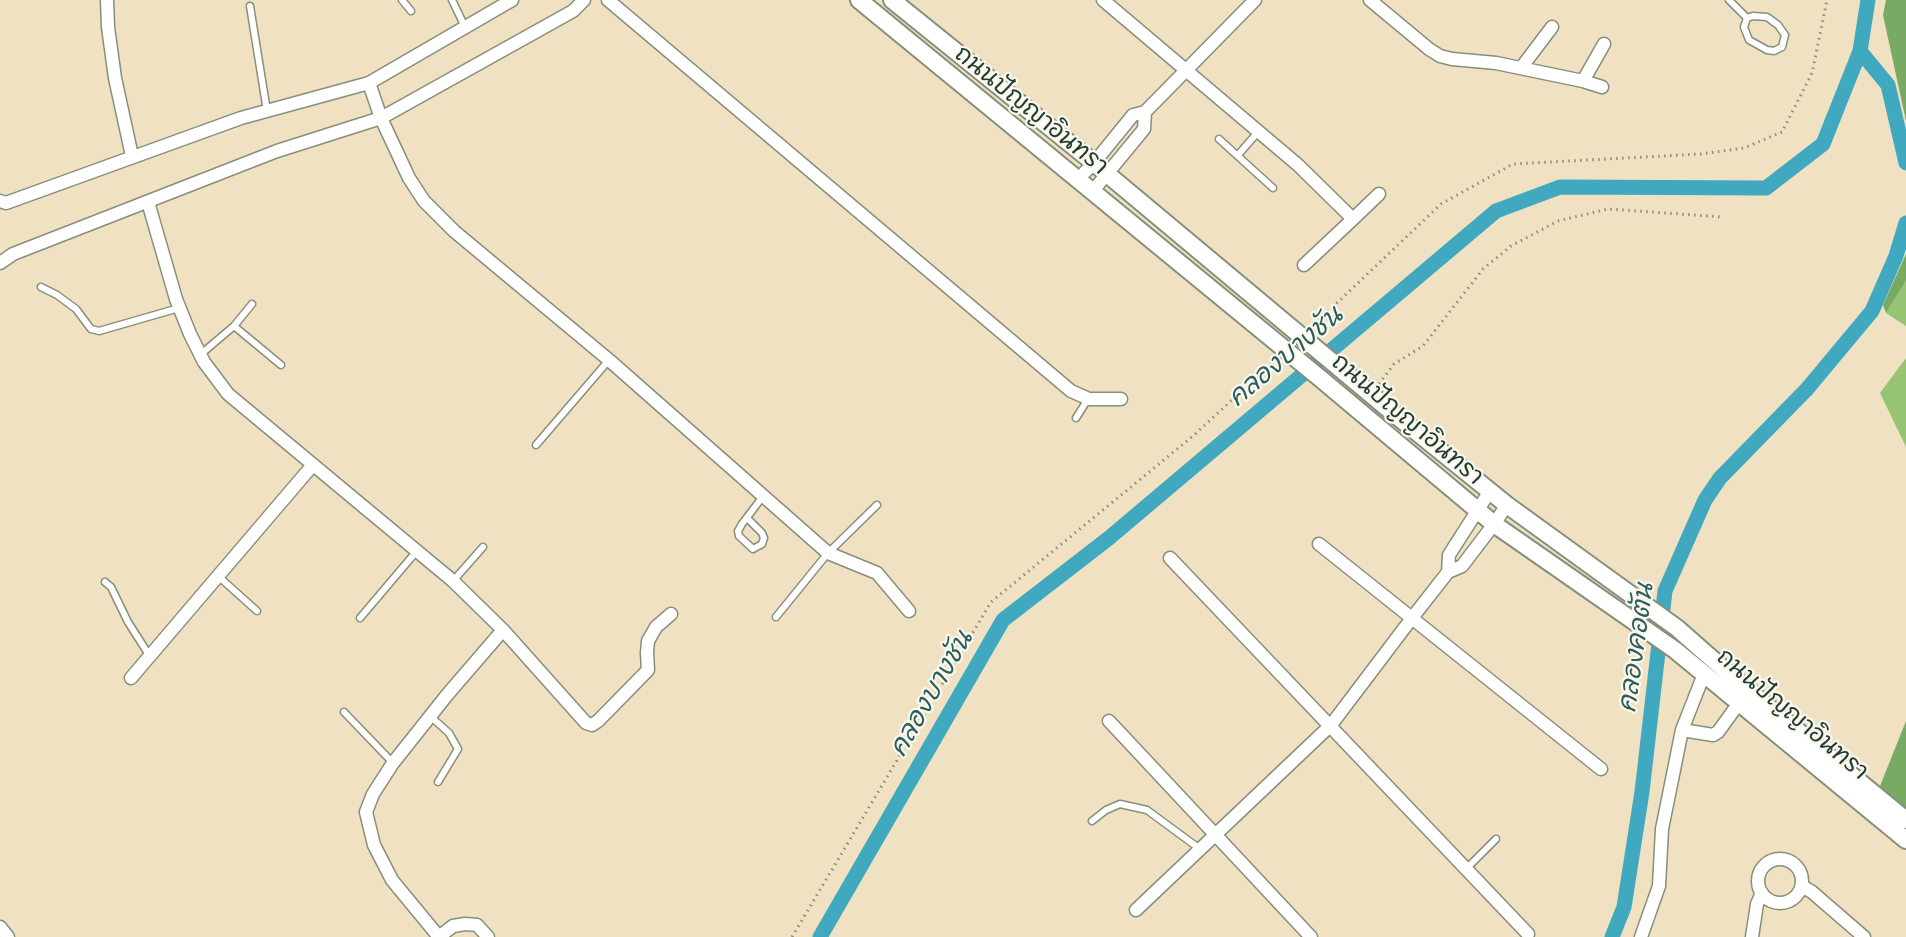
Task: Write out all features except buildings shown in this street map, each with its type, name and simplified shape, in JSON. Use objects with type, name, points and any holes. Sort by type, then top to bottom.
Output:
[{"type":"main road","name":"ถนนปัญญาอินทรา","points":[[859,0],[1494,524],[1675,650],[1739,703],[1906,820]]},
{"type":"main road","name":"ถนนปัญญาอินทรา","points":[[892,0],[1506,505],[1677,628],[1842,777],[1906,840]]},
{"type":"street","points":[[107,0],[115,78],[132,156]]},
{"type":"street","points":[[0,201],[6,202],[132,156],[267,111],[369,83],[512,0]]},
{"type":"street","points":[[0,262],[277,151],[381,118],[573,11],[584,0]]},
{"type":"street","points":[[608,0],[1071,391],[1089,399],[1121,399]]},
{"type":"street","points":[[1103,0],[1298,165],[1353,219]]},
{"type":"street","points":[[1092,192],[1100,169],[1133,115],[1144,112],[1254,0]]},
{"type":"street","points":[[1370,0],[1440,56],[1496,63],[1602,87]]},
{"type":"street","points":[[1521,68],[1552,27]]},
{"type":"street","points":[[1583,81],[1604,44]]},
{"type":"street","points":[[369,83],[381,118],[409,178],[424,201],[454,231],[609,360],[828,553],[877,573],[909,611]]},
{"type":"street","points":[[1078,179],[1100,169]]},
{"type":"street","points":[[1304,265],[1379,194]]},
{"type":"street","points":[[148,202],[180,308],[200,354],[228,394],[453,581],[503,630],[586,723],[592,725],[598,721],[648,670],[646,653],[648,641],[656,627],[671,614]]},
{"type":"street","points":[[0,249],[14,255]]},
{"type":"street","points":[[131,678],[312,466]]},
{"type":"street","points":[[1448,572],[1449,555],[1490,491]]},
{"type":"street","points":[[1136,910],[1331,725],[1448,572],[1462,566],[1506,505]]},
{"type":"street","points":[[1319,544],[1600,769]]},
{"type":"street","points":[[1170,558],[1528,933]]},
{"type":"street","points":[[488,937],[477,925],[465,924],[453,926],[439,937],[392,880],[374,845],[366,812],[373,795],[393,763],[503,630]]},
{"type":"street","points":[[1641,937],[1659,886],[1662,829],[1682,730],[1704,674]]},
{"type":"street","points":[[1682,730],[1713,735],[1718,732],[1739,703]]},
{"type":"street","points":[[1109,721],[1311,937]]},
{"type":"street","points":[[1784,859],[1796,866],[1802,879],[1802,886],[1794,898],[1780,903],[1773,902],[1762,893],[1758,879],[1760,872],[1770,862],[1784,859]]},
{"type":"street","points":[[1802,886],[1864,937]]},
{"type":"street","points":[[1752,937],[1757,904],[1762,893]]},
{"type":"lane","points":[[402,0],[411,11]]},
{"type":"lane","points":[[452,0],[465,27]]},
{"type":"lane","points":[[1729,0],[1747,18]]},
{"type":"lane","points":[[250,6],[267,111]]},
{"type":"lane","points":[[1760,15],[1773,21],[1785,34],[1782,47],[1774,51],[1754,44],[1745,33],[1747,18],[1760,15]]},
{"type":"lane","points":[[1238,155],[1258,132]]},
{"type":"lane","points":[[1219,139],[1274,188]]},
{"type":"lane","points":[[41,287],[76,309],[91,329],[99,331],[180,308]]},
{"type":"lane","points":[[200,354],[234,326],[252,304]]},
{"type":"lane","points":[[234,326],[281,365]]},
{"type":"lane","points":[[536,445],[609,360]]},
{"type":"lane","points":[[1076,418],[1089,399]]},
{"type":"lane","points":[[747,518],[764,538],[762,544],[753,549],[739,536],[738,531],[747,518],[764,495]]},
{"type":"lane","points":[[776,617],[828,553],[877,505]]},
{"type":"lane","points":[[453,581],[483,547]]},
{"type":"lane","points":[[360,618],[416,552]]},
{"type":"lane","points":[[218,576],[257,611]]},
{"type":"lane","points":[[105,582],[111,587],[128,622],[150,656]]},
{"type":"lane","points":[[344,712],[393,763]]},
{"type":"lane","points":[[430,716],[449,733],[459,749],[438,782]]},
{"type":"lane","points":[[1092,821],[1106,810],[1120,804],[1147,810],[1201,849]]},
{"type":"lane","points":[[1467,868],[1496,838]]},
{"type":"path","points":[[1319,320],[1442,204],[1513,164],[1701,154],[1744,148],[1782,132],[1812,73],[1827,0]]},
{"type":"path","points":[[1366,391],[1394,364],[1423,346],[1483,269],[1511,246],[1558,221],[1608,209],[1723,217]]},
{"type":"path","points":[[792,937],[991,602],[1193,436],[1273,362]]},
{"type":"green space","points":[[1886,0],[1906,0],[1906,121],[1883,15]]},
{"type":"green space","points":[[1906,254],[1906,281],[1886,313],[1883,305]]},
{"type":"green space","points":[[1906,281],[1906,326],[1886,313]]},
{"type":"green space","points":[[1906,358],[1906,447],[1880,393]]},
{"type":"green space","points":[[1906,721],[1906,808],[1880,786]]},
{"type":"waterway","name":"คลองบางชัน","points":[[820,937],[1003,620],[1109,538],[1496,211],[1560,187],[1766,188],[1823,144],[1860,51],[1868,0]]},
{"type":"waterway","name":"คลองคอตัน","points":[[1860,51],[1888,85],[1906,163]]},
{"type":"waterway","name":"คลองคอตัน","points":[[1612,937],[1624,907],[1642,792],[1665,591],[1705,500],[1720,478],[1807,389],[1872,311],[1896,256],[1906,223]]}]
